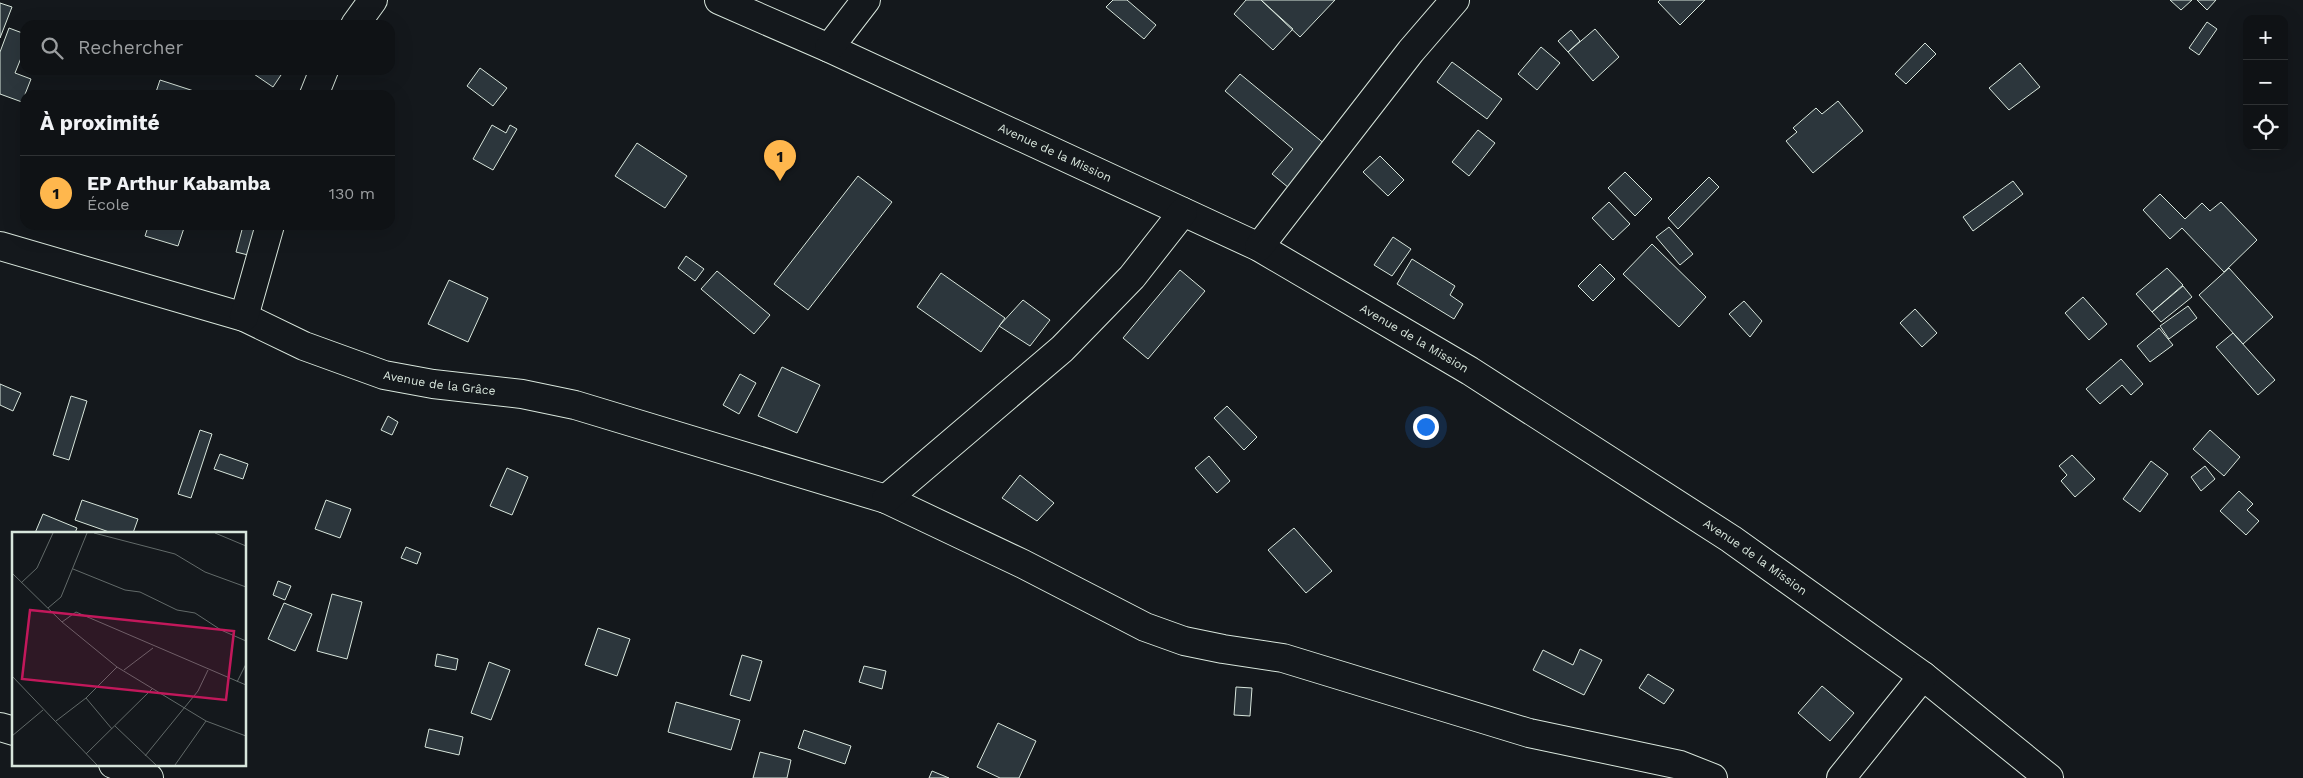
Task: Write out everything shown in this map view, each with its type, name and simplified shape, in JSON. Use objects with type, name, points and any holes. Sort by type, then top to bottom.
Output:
[{"type":"street","points":[[358,20],[372,0]]},
{"type":"street","name":"Avenue de la Mission","points":[[719,0],[829,48],[1259,247],[1470,371],[1730,539],[1923,676],[2048,778]]},
{"type":"street","points":[[829,48],[866,0]]},
{"type":"street","points":[[1259,247],[1411,51],[1454,0]]},
{"type":"street","points":[[316,90],[322,75]]},
{"type":"street","points":[[886,499],[1062,349],[1132,277],[1183,212]]},
{"type":"street","points":[[244,318],[269,230]]},
{"type":"street","name":"Avenue de la Grâce","points":[[0,246],[244,318],[304,346],[384,375],[433,384],[513,393],[575,405],[886,499],[1023,564],[1145,627],[1184,641],[1223,650],[1283,658],[1529,733],[1680,766],[1713,778]]},
{"type":"street","points":[[1841,778],[1923,676]]},
{"type":"street","points":[[0,727],[12,731]]},
{"type":"street","points":[[118,766],[149,778]]},
{"type":"building","points":[[1113,0],[1127,0],[1156,25],[1144,39],[1106,7]]},
{"type":"building","points":[[1246,0],[1261,0],[1293,29],[1273,50],[1234,14]]},
{"type":"building","points":[[1261,0],[1335,0],[1300,37]]},
{"type":"building","points":[[1660,0],[1705,0],[1680,25],[1658,2]]},
{"type":"building","points":[[2170,0],[2192,0],[2181,10]]},
{"type":"building","points":[[2197,0],[2216,0],[2207,10]]},
{"type":"building","points":[[0,3],[12,7],[0,38]]},
{"type":"building","points":[[2207,22],[2217,29],[2199,55],[2189,48]]},
{"type":"building","points":[[9,28],[20,32],[20,60],[15,73],[31,79],[27,90],[20,90],[20,101],[0,94],[0,52]]},
{"type":"building","points":[[1595,29],[1619,57],[1593,81],[1568,52]]},
{"type":"building","points":[[1571,30],[1580,41],[1568,52],[1558,41]]},
{"type":"building","points":[[1925,43],[1936,54],[1906,84],[1895,74]]},
{"type":"building","points":[[1541,47],[1560,63],[1537,90],[1518,74]]},
{"type":"building","points":[[1452,62],[1502,99],[1487,119],[1437,82]]},
{"type":"building","points":[[2020,63],[2040,87],[2009,110],[1989,88]]},
{"type":"building","points":[[480,68],[507,88],[493,106],[467,86]]},
{"type":"building","points":[[1240,74],[1326,145],[1289,188],[1272,174],[1293,149],[1225,91]]},
{"type":"building","points":[[255,75],[281,75],[273,87]]},
{"type":"building","points":[[160,80],[191,90],[157,90]]},
{"type":"building","points":[[1838,101],[1863,131],[1813,173],[1786,141],[1797,132],[1793,128],[1816,108],[1822,114]]},
{"type":"building","points":[[492,125],[506,133],[510,125],[517,129],[493,170],[473,159]]},
{"type":"building","points":[[1478,130],[1495,143],[1469,176],[1452,162]]},
{"type":"building","points":[[637,143],[687,176],[665,208],[615,176]]},
{"type":"building","points":[[1380,156],[1404,180],[1388,196],[1363,172]]},
{"type":"building","points":[[1625,172],[1652,199],[1635,216],[1608,188]]},
{"type":"building","points":[[858,176],[892,202],[808,310],[774,284]]},
{"type":"building","points":[[1709,177],[1719,187],[1678,229],[1668,218]]},
{"type":"building","points":[[2013,181],[2023,194],[1973,231],[1963,217]]},
{"type":"building","points":[[2160,194],[2185,219],[2202,203],[2210,211],[2221,202],[2257,240],[2224,272],[2182,228],[2170,239],[2143,210]]},
{"type":"building","points":[[1609,202],[1630,224],[1613,240],[1592,218]]},
{"type":"building","points":[[1669,227],[1693,254],[1680,265],[1656,237]]},
{"type":"building","points":[[147,230],[183,230],[178,246],[145,236]]},
{"type":"building","points":[[242,230],[259,231],[252,256],[236,252]]},
{"type":"building","points":[[1393,237],[1411,249],[1392,276],[1374,265]]},
{"type":"building","points":[[1652,244],[1706,297],[1679,327],[1623,274]]},
{"type":"building","points":[[686,256],[704,269],[695,281],[678,268]]},
{"type":"building","points":[[1412,259],[1455,286],[1450,295],[1463,304],[1454,319],[1397,284]]},
{"type":"building","points":[[1600,264],[1615,279],[1593,301],[1578,286]]},
{"type":"building","points":[[2167,268],[2183,285],[2152,312],[2136,294]]},
{"type":"building","points":[[2229,268],[2273,317],[2243,344],[2199,295]]},
{"type":"building","points":[[1180,270],[1205,291],[1148,359],[1123,338]]},
{"type":"building","points":[[717,271],[770,315],[754,334],[701,289]]},
{"type":"building","points":[[941,273],[1005,318],[981,352],[917,307]]},
{"type":"building","points":[[449,280],[488,298],[468,342],[428,324]]},
{"type":"building","points":[[2183,286],[2192,297],[2161,322],[2152,312]]},
{"type":"building","points":[[2083,297],[2107,324],[2089,340],[2065,313]]},
{"type":"building","points":[[1023,300],[1050,320],[1030,346],[999,326]]},
{"type":"building","points":[[1744,301],[1762,321],[1750,337],[1729,314]]},
{"type":"building","points":[[2188,306],[2197,318],[2169,339],[2160,326]]},
{"type":"building","points":[[1915,309],[1937,333],[1922,347],[1900,323]]},
{"type":"building","points":[[2159,328],[2173,345],[2150,362],[2137,346]]},
{"type":"building","points":[[2233,333],[2275,380],[2258,395],[2216,347]]},
{"type":"building","points":[[2121,359],[2143,384],[2131,395],[2122,385],[2100,404],[2086,389]]},
{"type":"building","points":[[782,367],[820,385],[797,433],[758,416]]},
{"type":"building","points":[[740,374],[756,383],[739,414],[723,405]]},
{"type":"building","points":[[0,384],[21,393],[13,411],[0,405]]},
{"type":"building","points":[[71,396],[87,401],[69,460],[53,455]]},
{"type":"building","points":[[1227,406],[1257,437],[1244,450],[1214,418]]},
{"type":"building","points":[[388,416],[398,422],[392,435],[381,430]]},
{"type":"building","points":[[200,430],[212,434],[191,498],[178,494]]},
{"type":"building","points":[[2210,430],[2240,457],[2224,476],[2193,449]]},
{"type":"building","points":[[220,454],[248,464],[243,479],[214,469]]},
{"type":"building","points":[[2072,455],[2095,479],[2075,497],[2061,481],[2067,475],[2059,466]]},
{"type":"building","points":[[1209,456],[1230,481],[1217,493],[1195,468]]},
{"type":"building","points":[[2151,461],[2168,474],[2140,512],[2123,499]]},
{"type":"building","points":[[2205,466],[2215,479],[2201,491],[2191,477]]},
{"type":"building","points":[[507,468],[528,477],[512,515],[490,506]]},
{"type":"building","points":[[1020,475],[1054,503],[1037,521],[1002,498]]},
{"type":"building","points":[[2239,491],[2253,504],[2247,510],[2259,521],[2246,535],[2220,511]]},
{"type":"building","points":[[82,500],[138,519],[133,532],[109,532],[75,520]]},
{"type":"building","points":[[326,500],[351,509],[340,538],[315,529]]},
{"type":"building","points":[[43,514],[77,528],[75,532],[35,532]]},
{"type":"building","points":[[1294,528],[1332,571],[1306,593],[1268,550]]},
{"type":"building","points":[[406,547],[421,553],[417,564],[401,558]]},
{"type":"building","points":[[278,581],[291,586],[285,600],[273,595]]},
{"type":"building","points":[[332,594],[362,602],[347,659],[317,651]]},
{"type":"building","points":[[284,603],[312,614],[295,651],[268,639]]},
{"type":"building","points":[[598,628],[630,639],[617,676],[585,665]]},
{"type":"building","points":[[1580,649],[1602,660],[1584,695],[1533,670],[1543,650],[1573,665]]},
{"type":"building","points":[[437,654],[458,659],[456,670],[435,666]]},
{"type":"building","points":[[742,655],[762,661],[750,701],[730,695]]},
{"type":"building","points":[[489,662],[510,670],[491,720],[471,713]]},
{"type":"building","points":[[864,666],[886,671],[882,689],[859,682]]},
{"type":"building","points":[[1648,674],[1674,690],[1664,704],[1639,688]]},
{"type":"building","points":[[1822,686],[1854,713],[1830,741],[1798,713]]},
{"type":"building","points":[[1236,687],[1252,688],[1250,716],[1234,715]]},
{"type":"building","points":[[676,702],[740,720],[731,750],[668,732]]},
{"type":"building","points":[[998,723],[1036,741],[1019,778],[1000,778],[977,767]]},
{"type":"building","points":[[429,729],[463,737],[459,755],[425,747]]},
{"type":"building","points":[[804,730],[851,746],[845,764],[798,748]]},
{"type":"building","points":[[760,752],[791,760],[787,778],[753,778]]},
{"type":"building","points":[[932,771],[949,778],[929,778]]},
{"type":"place","name":"EP Arthur Kabamba","points":[[780,181]]}]
